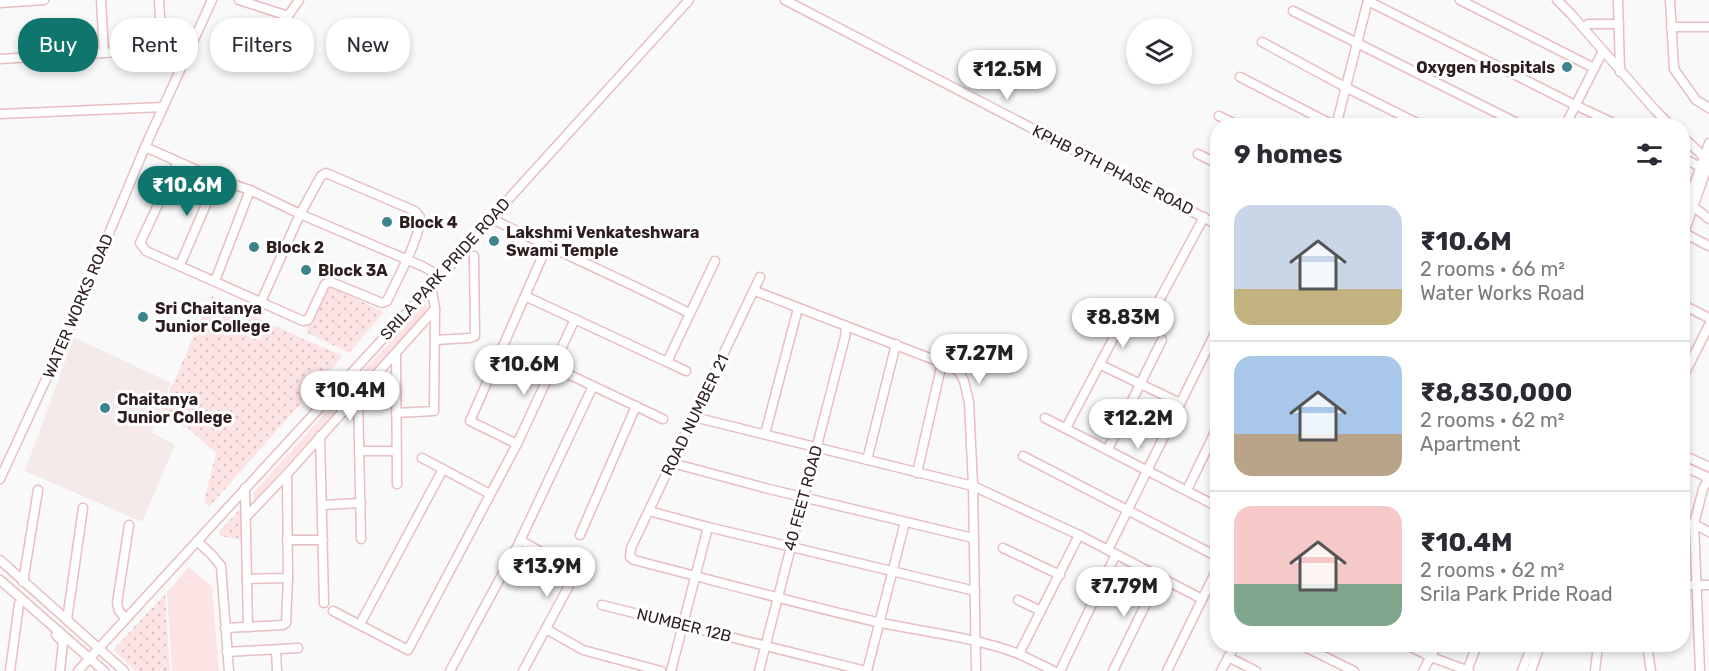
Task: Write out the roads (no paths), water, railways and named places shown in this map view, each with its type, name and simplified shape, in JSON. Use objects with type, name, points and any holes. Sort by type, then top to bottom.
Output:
[{"type":"street","points":[[6,2],[44,0]]},
{"type":"street","points":[[100,0],[104,53]]},
{"type":"street","points":[[159,0],[160,18]]},
{"type":"street","name":"WATER WORKS ROAD","points":[[198,29],[212,0]]},
{"type":"street","points":[[238,0],[288,16],[299,0]]},
{"type":"street","name":"SRILA PARK PRIDE ROAD","points":[[78,671],[689,0]]},
{"type":"street","name":"KPHB 9TH PHASE ROAD","points":[[785,0],[1210,220]]},
{"type":"street","points":[[1338,118],[1368,0],[1603,118]]},
{"type":"street","points":[[1460,0],[1594,68]]},
{"type":"street","points":[[1557,0],[1662,118]]},
{"type":"street","points":[[1618,0],[1620,72]]},
{"type":"street","points":[[1670,0],[1674,69],[1696,100],[1709,108]]},
{"type":"street","points":[[1293,11],[1507,118]]},
{"type":"street","points":[[1588,24],[1619,24]]},
{"type":"street","points":[[1671,27],[1709,27]]},
{"type":"street","points":[[1262,42],[1408,118]]},
{"type":"street","points":[[1569,118],[1603,51]]},
{"type":"street","points":[[0,59],[110,53]]},
{"type":"street","name":"WATER WORKS ROAD","points":[[0,479],[66,336],[178,72]]},
{"type":"street","points":[[1240,77],[1320,118]]},
{"type":"street","points":[[0,114],[163,107]]},
{"type":"street","points":[[1219,116],[1223,118]]},
{"type":"street","points":[[1690,200],[1706,163],[1709,143]]},
{"type":"street","points":[[1690,145],[1706,163]]},
{"type":"street","points":[[145,147],[218,179],[250,190],[440,276]]},
{"type":"street","points":[[1198,154],[1210,160]]},
{"type":"street","points":[[1690,160],[1706,163]]},
{"type":"street","points":[[178,162],[140,243],[146,251],[303,321],[308,320],[325,284],[332,282],[385,303],[407,261],[421,224],[420,217],[415,211],[326,174],[321,176],[300,214],[261,302]]},
{"type":"street","points":[[180,265],[218,179]]},
{"type":"street","points":[[215,281],[250,190]]},
{"type":"street","points":[[1690,211],[1709,219]]},
{"type":"street","points":[[1148,321],[1204,217]]},
{"type":"street","points":[[492,219],[689,313]]},
{"type":"street","points":[[1690,238],[1709,246]]},
{"type":"street","points":[[517,444],[470,421],[547,246]]},
{"type":"street","points":[[435,340],[475,336],[474,256]]},
{"type":"street","points":[[667,362],[715,261]]},
{"type":"street","name":"ROAD NUMBER 21","points":[[695,576],[634,560],[630,557],[630,553],[760,277]]},
{"type":"street","points":[[396,413],[434,411],[435,309],[432,284]]},
{"type":"street","points":[[754,291],[896,344],[953,367],[960,373],[969,402],[973,486],[976,671]]},
{"type":"street","points":[[525,296],[686,371]]},
{"type":"street","points":[[765,434],[798,308]]},
{"type":"street","points":[[1690,308],[1709,318]]},
{"type":"street","points":[[246,518],[435,309]]},
{"type":"street","points":[[333,611],[408,650],[517,444],[575,319]]},
{"type":"street","points":[[1066,428],[1122,322]]},
{"type":"street","name":"40 FEET ROAD","points":[[759,671],[846,326]]},
{"type":"street","points":[[1690,363],[1709,326]]},
{"type":"street","points":[[1108,449],[1162,340]]},
{"type":"street","points":[[1060,671],[1128,510],[1210,343]]},
{"type":"street","points":[[867,460],[896,344]]},
{"type":"street","points":[[396,353],[397,484]]},
{"type":"street","points":[[918,473],[942,363]]},
{"type":"street","points":[[1101,364],[1180,403]]},
{"type":"street","points":[[553,367],[663,419]]},
{"type":"street","points":[[450,671],[520,540],[593,386]]},
{"type":"street","points":[[358,394],[361,539]]},
{"type":"street","points":[[580,535],[636,406]]},
{"type":"street","points":[[694,417],[973,486],[1079,535],[1202,599]]},
{"type":"street","points":[[1045,418],[1210,503]]},
{"type":"street","points":[[320,436],[324,603]]},
{"type":"street","points":[[1187,490],[1210,443]]},
{"type":"street","points":[[359,451],[396,451]]},
{"type":"street","points":[[1023,456],[1210,553]]},
{"type":"street","points":[[422,458],[490,494]]},
{"type":"street","points":[[1690,458],[1709,467]]},
{"type":"street","points":[[672,463],[973,538]]},
{"type":"street","points":[[1690,468],[1709,477],[1703,489],[1694,524],[1700,671]]},
{"type":"street","points":[[360,624],[443,469]]},
{"type":"street","points":[[225,628],[286,623],[287,474]]},
{"type":"street","points":[[245,488],[248,627]]},
{"type":"street","points":[[23,582],[38,490]]},
{"type":"street","points":[[322,505],[361,503]]},
{"type":"street","points":[[67,620],[83,508]]},
{"type":"street","points":[[649,511],[975,591]]},
{"type":"street","points":[[867,671],[905,522]]},
{"type":"street","points":[[1690,524],[1709,532]]},
{"type":"street","points":[[125,618],[119,611],[117,603],[129,525]]},
{"type":"street","points":[[671,671],[708,527]]},
{"type":"street","points":[[1019,654],[1079,535]]},
{"type":"street","points":[[287,540],[323,540]]},
{"type":"street","points":[[520,540],[571,569],[573,573],[572,580],[523,671]]},
{"type":"street","points":[[197,541],[221,566],[229,671]]},
{"type":"street","points":[[1003,548],[1060,575]]},
{"type":"street","points":[[0,560],[124,671]]},
{"type":"street","points":[[695,576],[880,622],[998,646],[1054,671]]},
{"type":"street","points":[[1113,671],[1159,577]]},
{"type":"street","points":[[247,579],[288,578]]},
{"type":"street","points":[[0,580],[104,671]]},
{"type":"street","points":[[1167,671],[1210,583]]},
{"type":"street","points":[[1690,584],[1709,585]]},
{"type":"street","points":[[1018,600],[1041,611]]},
{"type":"street","points":[[10,671],[19,604],[63,642],[60,671]]},
{"type":"street","name":"NUMBER 12B","points":[[602,605],[867,671]]},
{"type":"street","points":[[546,628],[583,650],[660,671]]},
{"type":"street","points":[[227,652],[298,648]]},
{"type":"street","points":[[276,650],[277,671]]},
{"type":"street","points":[[1221,671],[1231,652]]},
{"type":"street","points":[[1315,652],[1354,671]]},
{"type":"street","points":[[1421,652],[1468,671],[1475,652]]},
{"type":"street","points":[[1423,671],[1434,652]]},
{"type":"street","points":[[1531,652],[1531,671]]},
{"type":"street","points":[[1522,671],[1535,652]]},
{"type":"street","points":[[1595,671],[1597,652]]},
{"type":"street","points":[[1648,652],[1651,671]]},
{"type":"street","points":[[1228,657],[1256,671]]},
{"type":"place","name":"Oxygen Hospitals","points":[[1567,67]]},
{"type":"place","name":"Block 4","points":[[387,222]]},
{"type":"place","name":"Lakshmi Venkateshwara Swami Temple","points":[[494,241]]},
{"type":"place","name":"Block 2","points":[[254,247]]},
{"type":"place","name":"Block 3A","points":[[306,270]]},
{"type":"place","name":"Sri Chaitanya Junior College","points":[[143,317]]},
{"type":"place","name":"Chaitanya Junior College","points":[[105,408]]}]
